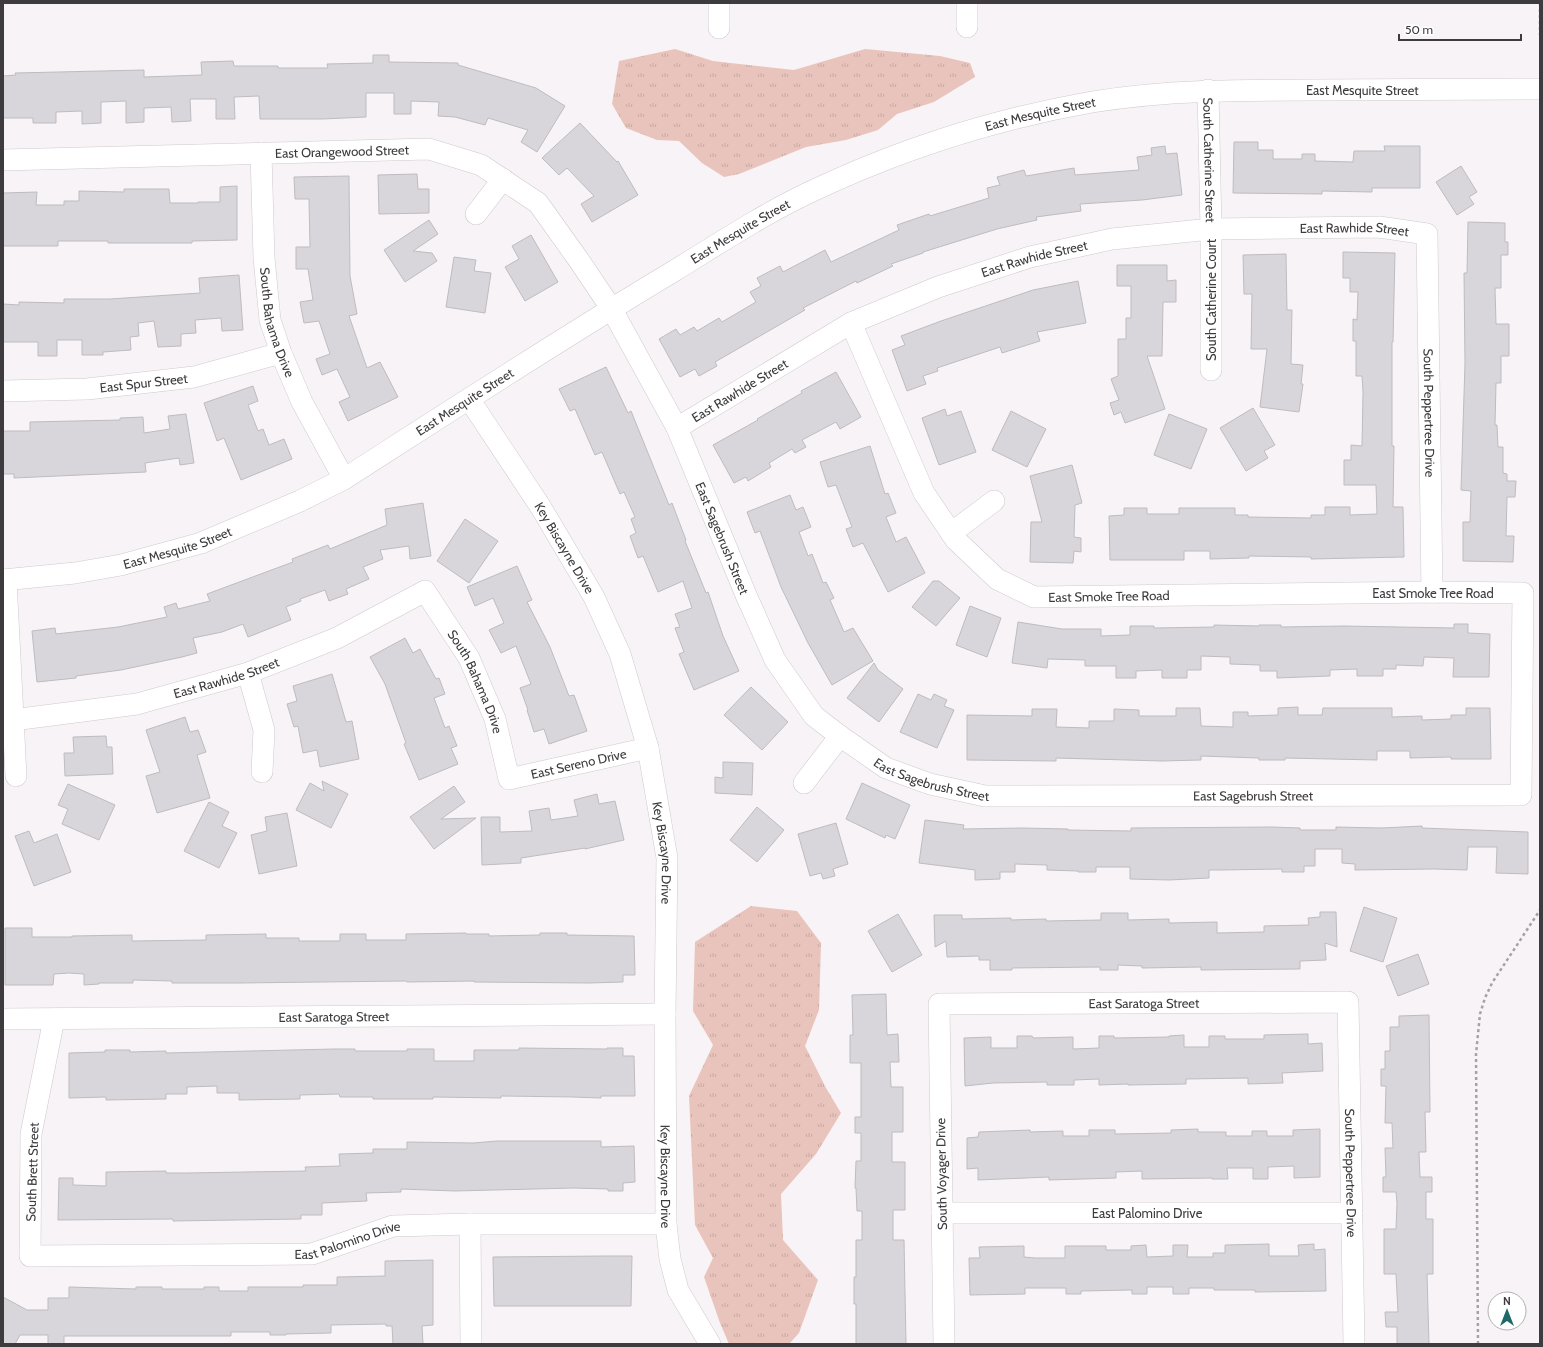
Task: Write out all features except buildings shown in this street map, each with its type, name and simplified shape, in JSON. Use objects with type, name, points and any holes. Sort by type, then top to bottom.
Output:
[{"type":"street","points":[[719,3],[719,28]]},
{"type":"street","points":[[967,3],[967,27]]},
{"type":"street","name":"East Mesquite Street","points":[[5,580],[75,573],[121,565],[201,543],[300,501],[344,479],[611,308],[787,204],[807,193],[892,157],[961,133],[1043,112],[1092,102],[1151,94],[1208,90],[1540,89]]},
{"type":"street","name":"South Catherine Street","points":[[1208,90],[1211,229]]},
{"type":"street","name":"East Orangewood Street","points":[[3,160],[429,149],[481,165],[538,203],[611,308]]},
{"type":"street","name":"South Bahama Drive","points":[[261,153],[264,258],[270,320],[281,353],[302,402],[344,479]]},
{"type":"street","points":[[476,214],[503,179]]},
{"type":"street","name":"East Rawhide Street","points":[[678,428],[851,323],[938,287],[1030,257],[1112,239],[1211,229],[1379,227],[1427,234]]},
{"type":"street","name":"South Catherine Court","points":[[1211,229],[1211,370]]},
{"type":"street","name":"South Peppertree Drive","points":[[1427,234],[1432,592]]},
{"type":"street","name":"East Sagebrush Street","points":[[611,308],[678,428],[746,595],[775,660],[814,716],[886,768],[930,784],[985,796],[1521,795]]},
{"type":"street","name":"East Smoke Tree Road","points":[[851,323],[924,493],[956,540],[997,579],[1034,597],[1432,592],[1523,593],[1521,795]]},
{"type":"street","name":"East Spur Street","points":[[3,391],[87,389],[194,378],[281,353]]},
{"type":"street","name":"Key Biscayne Drive","points":[[469,399],[540,506],[594,598],[620,654],[648,748],[667,858],[665,1014],[666,1224],[670,1259],[678,1290],[710,1344]]},
{"type":"street","points":[[951,533],[994,501]]},
{"type":"street","points":[[5,580],[16,776]]},
{"type":"street","name":"East Rawhide Street","points":[[13,720],[137,704],[248,673],[337,638],[425,591]]},
{"type":"street","name":"South Bahama Drive","points":[[425,591],[469,658],[495,719],[509,778]]},
{"type":"street","points":[[248,673],[264,730],[262,772]]},
{"type":"street","points":[[804,783],[840,736]]},
{"type":"street","name":"East Sereno Drive","points":[[509,778],[648,748]]},
{"type":"street","name":"South Peppertree Drive","points":[[1348,1002],[1354,1344]]},
{"type":"street","name":"East Saratoga Street","points":[[939,1004],[1348,1002]]},
{"type":"street","name":"South Voyager Drive","points":[[939,1004],[944,1344]]},
{"type":"street","name":"East Saratoga Street","points":[[3,1019],[665,1014]]},
{"type":"street","name":"South Brett Street","points":[[30,1256],[31,1134],[54,1018]]},
{"type":"street","name":"East Palomino Drive","points":[[942,1213],[1352,1213]]},
{"type":"street","points":[[470,1224],[471,1344]]},
{"type":"street","name":"East Palomino Drive","points":[[30,1256],[312,1254],[393,1226],[470,1224],[666,1224]]},
{"type":"path","points":[[1540,3],[1540,35]]},
{"type":"path","points":[[1478,1344],[1476,1054],[1480,1014],[1492,983],[1540,910]]},
{"type":"green space","points":[[675,49],[713,61],[794,70],[865,49],[940,56],[970,63],[975,77],[934,102],[897,114],[878,130],[846,140],[806,147],[739,174],[724,177],[702,163],[679,141],[657,140],[626,128],[612,104],[619,61]]},
{"type":"green space","points":[[751,906],[797,911],[821,943],[819,1010],[805,1046],[826,1088],[841,1113],[816,1154],[781,1194],[783,1240],[818,1280],[799,1333],[789,1344],[729,1344],[704,1277],[713,1258],[695,1225],[689,1096],[713,1045],[693,1011],[695,942]]}]
